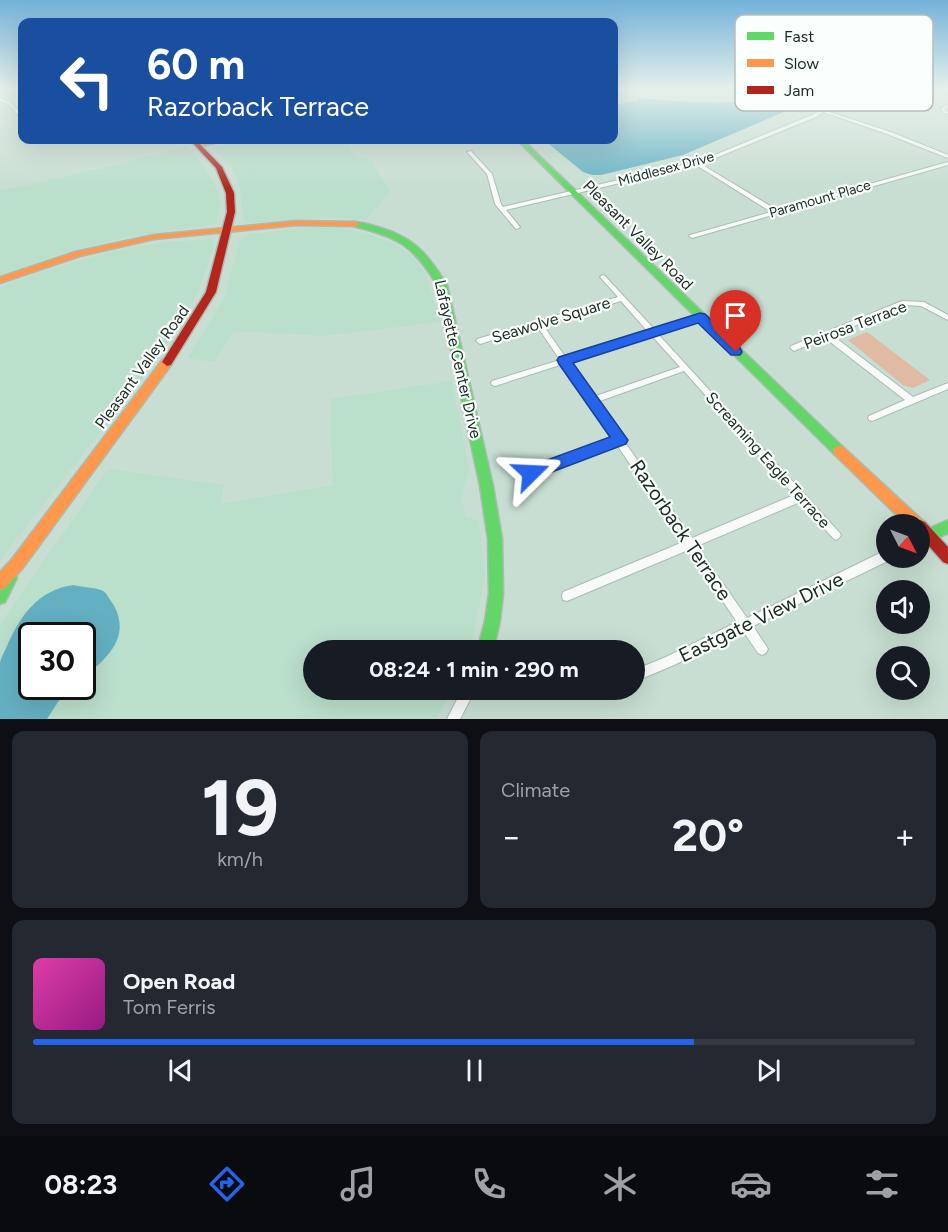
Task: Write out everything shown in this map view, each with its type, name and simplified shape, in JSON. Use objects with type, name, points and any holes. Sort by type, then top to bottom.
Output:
[{"type":"street","name":"Middlesex Drive","points":[[502,209],[698,164],[799,122]]},
{"type":"street","points":[[855,122],[948,157]]},
{"type":"street","name":"Pleasant Valley Road","points":[[0,583],[17,564],[193,325],[218,273],[231,212],[228,184],[219,166],[198,144]]},
{"type":"street","name":"Pleasant Valley Road","points":[[524,144],[700,318],[905,514]]},
{"type":"street","points":[[469,152],[489,174],[496,199],[517,227]]},
{"type":"street","name":"Paramount Place","points":[[692,236],[948,163]]},
{"type":"street","points":[[698,164],[776,212]]},
{"type":"street","name":"Lafayette Center Drive","points":[[0,280],[105,246],[169,235],[311,221],[357,224],[378,229],[402,239],[417,249],[433,265],[442,285],[495,524],[499,583],[496,609],[487,640]]},
{"type":"street","name":"Screaming Eagle Terrace","points":[[603,277],[836,535]]},
{"type":"street","name":"Seawolve Square","points":[[480,342],[623,298]]},
{"type":"street","name":"Peirosa Terrace","points":[[794,348],[904,303],[922,304],[948,318]]},
{"type":"street","points":[[495,383],[700,318]]},
{"type":"street","name":"Razorback Terrace","points":[[539,324],[762,649]]},
{"type":"street","points":[[826,335],[912,401]]},
{"type":"street","points":[[593,400],[685,368]]},
{"type":"street","points":[[872,418],[948,386]]},
{"type":"street","points":[[531,473],[620,440]]},
{"type":"street","points":[[567,596],[801,497]]},
{"type":"street","points":[[930,535],[948,526]]},
{"type":"street","name":"Pleasant Valley Road","points":[[930,543],[948,557]]},
{"type":"street","name":"Eastgate View Drive","points":[[645,671],[876,561]]},
{"type":"street","name":"Pleasant Valley Road","points":[[0,597],[17,564]]},
{"type":"street","points":[[453,719],[463,700]]},
{"type":"shaded area","points":[[220,144],[347,144],[355,157],[371,159],[390,191],[366,220],[325,217],[244,222],[239,183],[230,165],[215,149]]},
{"type":"shaded area","points":[[188,146],[215,183],[220,206],[216,224],[127,237],[69,251],[0,275],[0,191]]},
{"type":"shaded area","points":[[313,227],[340,228],[369,234],[392,243],[412,256],[425,272],[440,322],[324,336],[234,331],[214,362],[187,358],[224,299],[240,240],[250,234]]},
{"type":"shaded area","points":[[212,239],[215,243],[197,295],[155,362],[0,560],[0,287],[109,252],[167,242]]},
{"type":"shaded area","points":[[867,332],[930,380],[913,388],[903,385],[848,340]]},
{"type":"shaded area","points":[[452,381],[469,470],[461,496],[466,517],[479,521],[485,576],[472,640],[303,640],[303,700],[446,700],[436,719],[0,719],[0,624],[108,469],[224,485],[221,504],[333,485],[330,399]]},
{"type":"water","points":[[618,122],[761,122],[683,155],[601,175],[583,172],[549,144],[618,144]]},
{"type":"water","points":[[73,585],[101,590],[113,604],[120,627],[118,637],[114,646],[96,667],[96,622],[20,622],[40,599],[61,588]]},
{"type":"water","points":[[18,625],[18,700],[60,700],[47,719],[0,719],[0,663]]},
{"type":"traffic: fast","points":[[524,144],[839,451]]},
{"type":"traffic: fast","points":[[356,224],[386,232],[408,243],[425,259],[442,285],[492,513],[497,566],[496,593],[488,640]]},
{"type":"traffic: fast","points":[[930,535],[948,526]]},
{"type":"traffic: fast","points":[[0,597],[10,578]]},
{"type":"traffic: slow","points":[[199,145],[204,144]]},
{"type":"traffic: slow","points":[[0,280],[78,254],[154,237],[296,223],[356,224]]},
{"type":"traffic: slow","points":[[0,583],[17,564],[167,362]]},
{"type":"traffic: slow","points":[[839,451],[905,514]]},
{"type":"traffic: jam","points":[[167,362],[211,292],[231,212],[230,193],[219,167],[197,144]]},
{"type":"traffic: jam","points":[[930,538],[948,557]]},
{"type":"route","points":[[531,473],[620,440],[564,360],[700,318],[736,352]]}]
